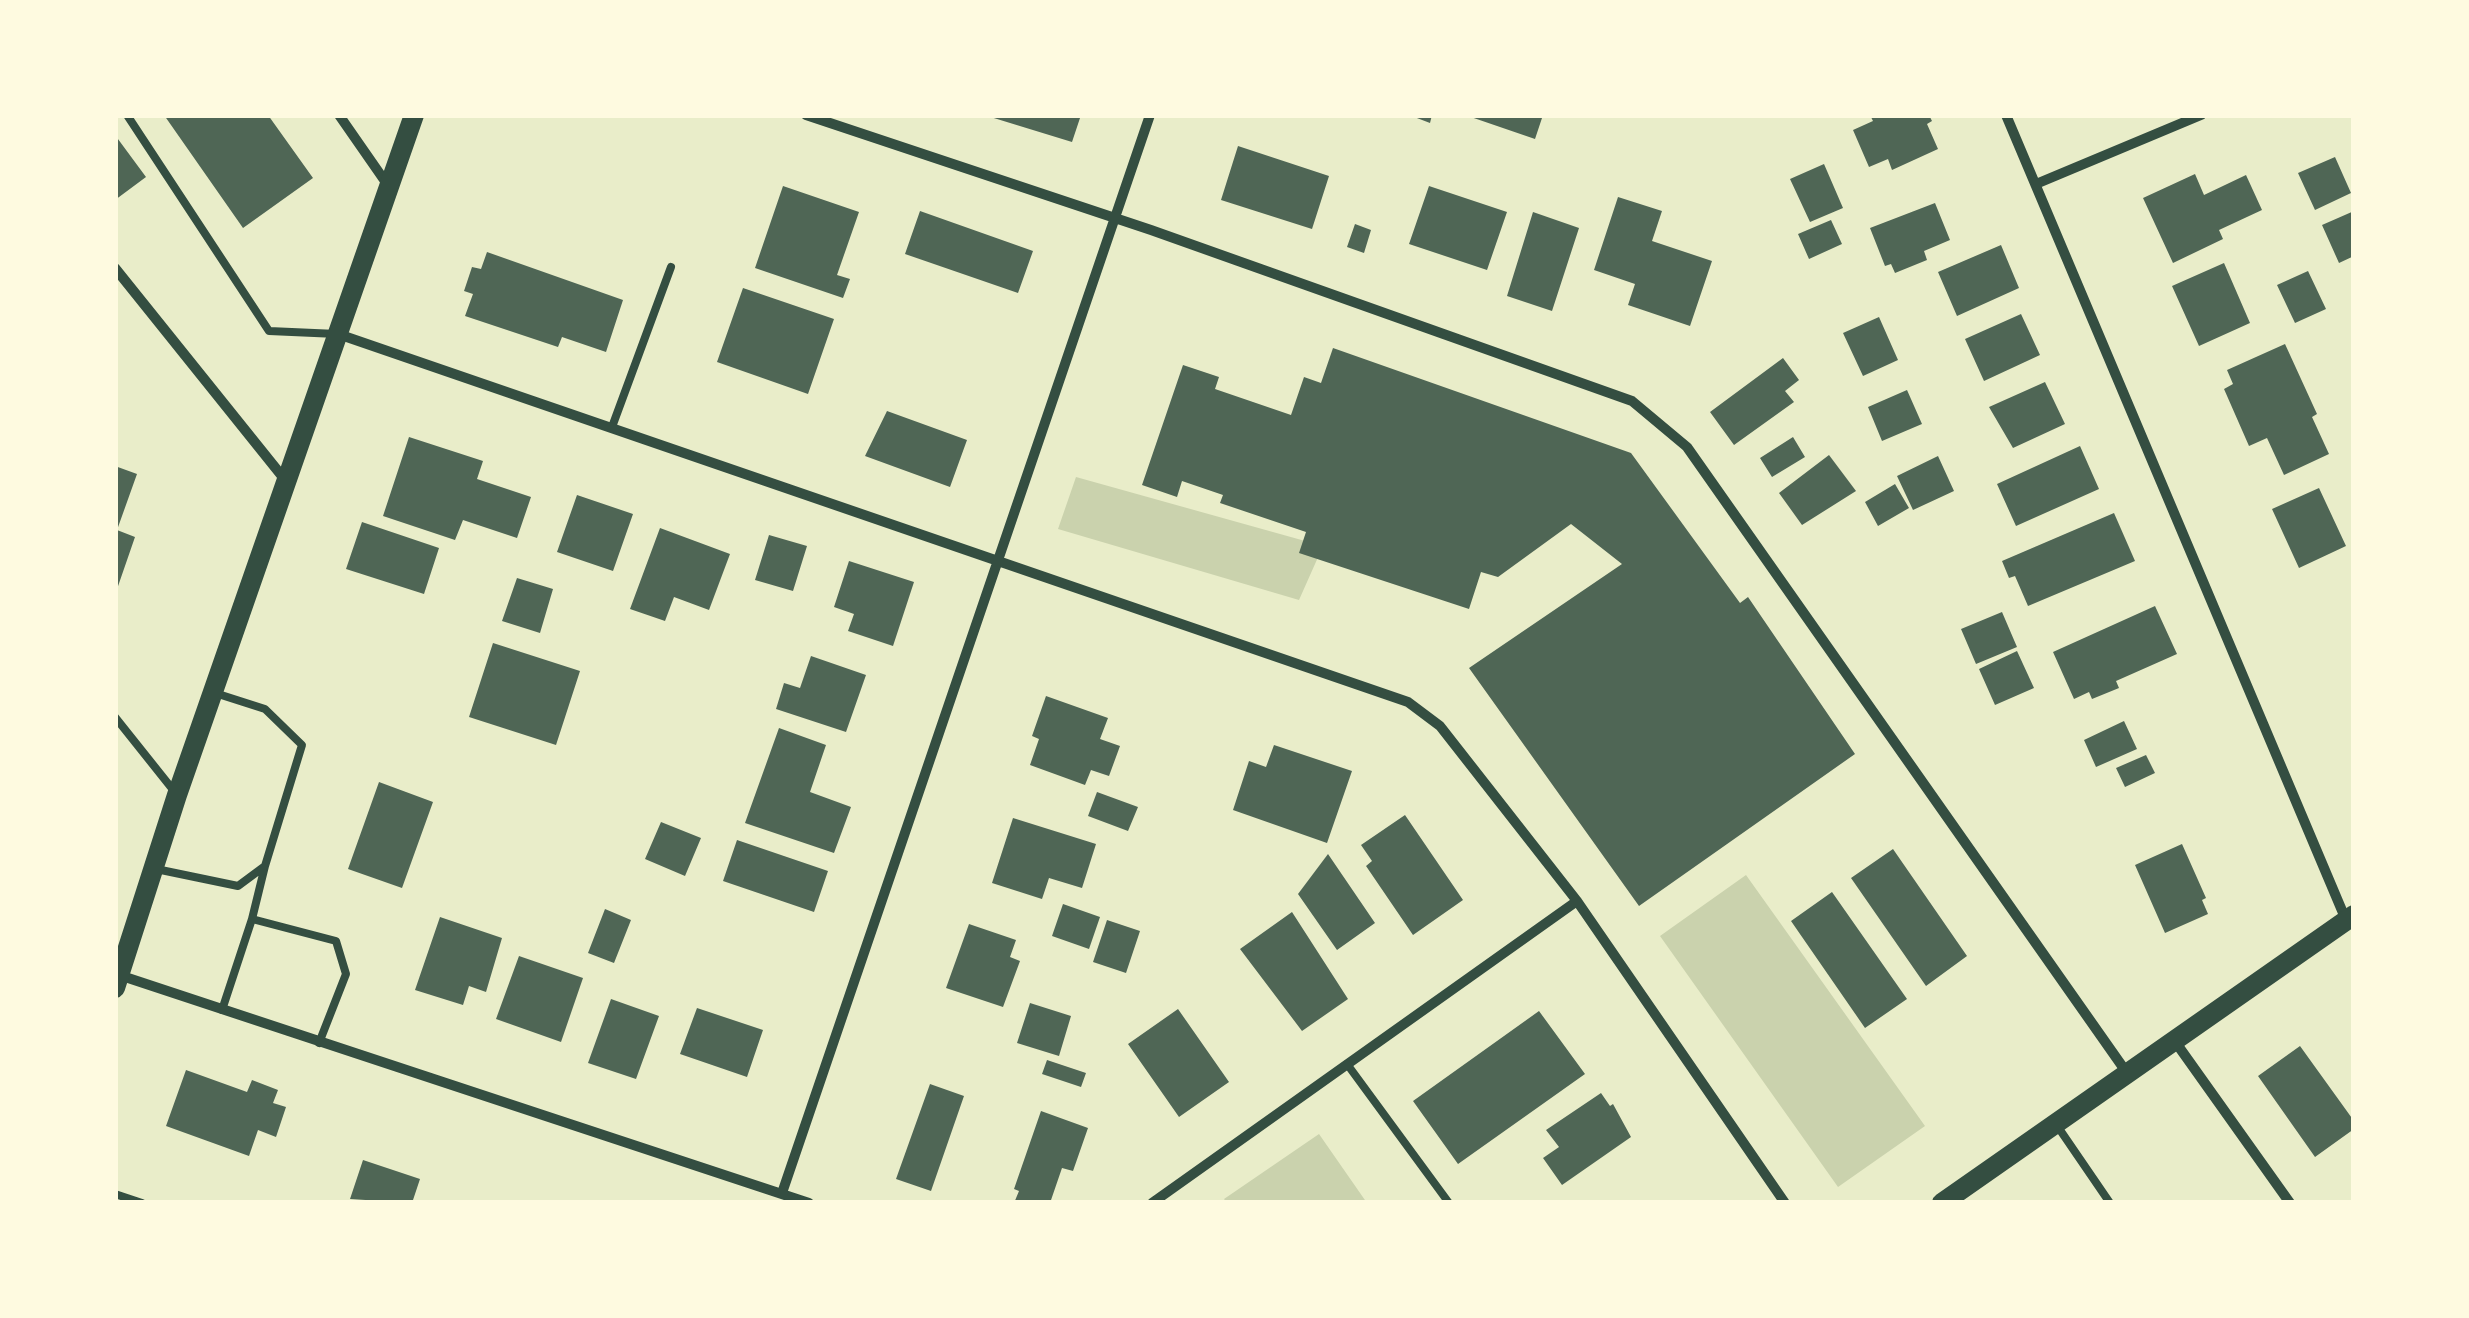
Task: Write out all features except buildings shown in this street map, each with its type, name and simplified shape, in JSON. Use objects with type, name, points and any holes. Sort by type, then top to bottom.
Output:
[{"type":"main road","points":[[116,979],[414,115]]},
{"type":"main road","points":[[1942,1203],[2350,918]]},
{"type":"street","points":[[339,115],[391,189]]},
{"type":"street","points":[[806,115],[1116,218],[1632,401],[1664,425],[1698,463],[2127,1073]]},
{"type":"street","points":[[782,1193],[1150,115]]},
{"type":"street","points":[[2006,115],[2350,918]]},
{"type":"street","points":[[2036,184],[2201,115]]},
{"type":"street","points":[[115,268],[287,482]]},
{"type":"street","points":[[337,334],[996,557],[1408,702],[1440,726],[1577,901],[1785,1203]]},
{"type":"street","points":[[1152,1203],[1577,901]]},
{"type":"street","points":[[116,979],[222,1010],[808,1203]]},
{"type":"street","points":[[2174,1040],[2290,1203]]},
{"type":"lane","points":[[127,115],[270,330],[337,334]]},
{"type":"lane","points":[[612,427],[670,267]]},
{"type":"lane","points":[[215,693],[265,710],[302,745],[222,1010]]},
{"type":"lane","points":[[115,717],[177,794]]},
{"type":"lane","points":[[156,869],[238,886],[265,866]]},
{"type":"lane","points":[[252,919],[336,941],[346,974],[319,1043]]},
{"type":"lane","points":[[1348,1064],[1449,1203]]},
{"type":"lane","points":[[2056,1123],[2110,1203]]},
{"type":"lane","points":[[115,1194],[142,1203]]},
{"type":"green space","points":[[1076,477],[1323,546],[1299,600],[1058,529]]},
{"type":"green space","points":[[1746,875],[1925,1126],[1838,1187],[1660,936]]},
{"type":"green space","points":[[1319,1134],[1367,1203],[1227,1203],[1224,1199]]}]
